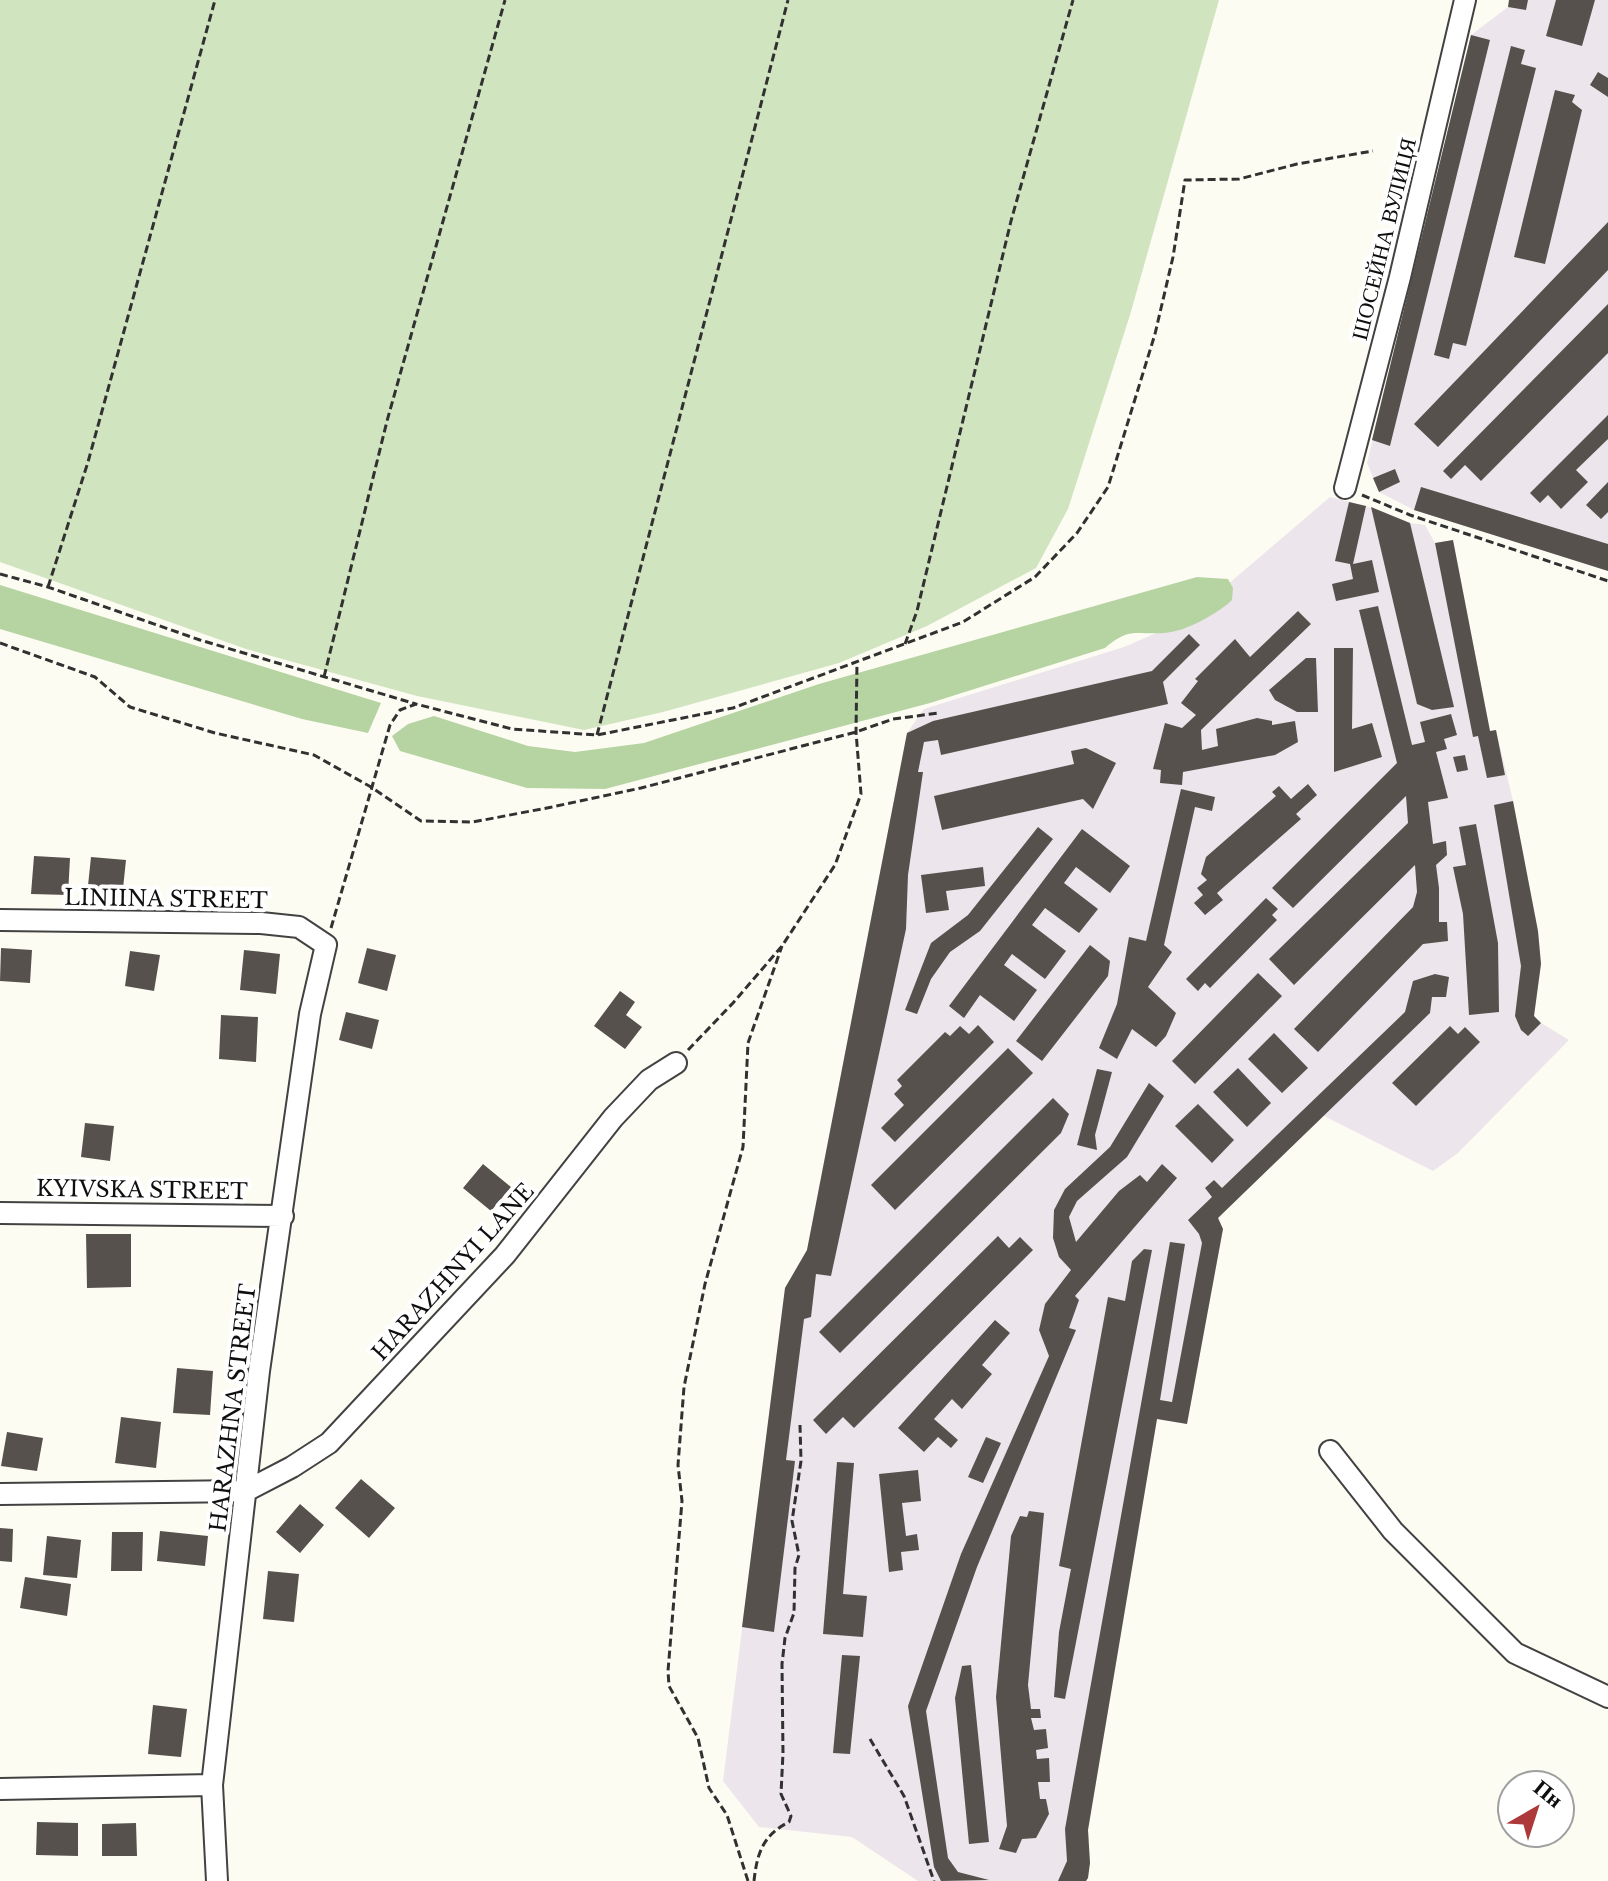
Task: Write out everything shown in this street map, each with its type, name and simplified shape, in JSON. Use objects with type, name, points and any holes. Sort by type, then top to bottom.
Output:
[{"type":"street","name":"ШОСЕЙНА ВУЛИЦЯ","points":[[1345,488],[1400,277],[1465,0]]},
{"type":"street","name":"LINIINA STREET","points":[[0,920],[261,923],[299,927],[326,945]]},
{"type":"street","name":"HARAZHNA STREET","points":[[217,1881],[212,1785],[259,1371],[310,1014],[326,945]]},
{"type":"street","name":"HARAZHNYI LANE","points":[[246,1491],[329,1443],[505,1255],[613,1118],[649,1080],[676,1063]]},
{"type":"street","name":"KYIVSKA STREET","points":[[0,1213],[283,1216]]},
{"type":"street","points":[[1330,1451],[1393,1531],[1515,1653],[1608,1697]]},
{"type":"street","points":[[0,1494],[246,1491]]},
{"type":"street","points":[[0,1789],[212,1785]]},
{"type":"path","points":[[48,587],[88,462],[215,0]]},
{"type":"path","points":[[324,677],[387,421],[505,0]]},
{"type":"path","points":[[597,735],[788,0]]},
{"type":"path","points":[[905,644],[917,611],[1011,221],[1073,0]]},
{"type":"path","points":[[0,574],[48,587],[200,640],[512,729],[597,735],[733,708],[963,622],[1035,577],[1077,533],[1108,487],[1155,334],[1173,257],[1185,180],[1239,179],[1297,164],[1373,151]]},
{"type":"path","points":[[1345,488],[1410,515],[1608,581]]},
{"type":"path","points":[[0,643],[95,677],[130,707],[215,733],[314,755],[371,787],[421,821],[473,822],[641,788],[856,732],[893,719],[939,713]]},
{"type":"path","points":[[676,1063],[782,946],[835,865],[861,794],[856,732],[857,663]]},
{"type":"path","points":[[326,945],[390,725],[400,710],[416,704]]},
{"type":"path","points":[[748,1881],[727,1815],[709,1788],[698,1738],[669,1686],[668,1671],[682,1501],[678,1465],[684,1387],[705,1284],[743,1147],[748,1043],[782,946]]},
{"type":"path","points":[[754,1881],[761,1848],[772,1832],[789,1822],[791,1816],[781,1794],[782,1664],[785,1638],[794,1613],[795,1568],[799,1555],[792,1521],[801,1461],[800,1425]]},
{"type":"path","points":[[870,1739],[904,1796],[934,1881]]},
{"type":"shaded area","points":[[1509,0],[1608,0],[1608,571],[1414,510],[1379,492],[1367,463],[1471,35],[1508,7]]},
{"type":"shaded area","points":[[1330,497],[1425,525],[1435,543],[1453,540],[1490,731],[1496,730],[1538,931],[1541,964],[1534,1016],[1569,1040],[1458,1153],[1433,1171],[1324,1116],[1218,1217],[1223,1229],[1187,1424],[1157,1419],[1088,1830],[1090,1863],[1086,1881],[918,1881],[852,1837],[759,1827],[723,1781],[785,1288],[807,1250],[907,733],[924,709],[1124,647],[1186,620]]},
{"type":"green space","points":[[0,0],[1219,0],[1130,315],[1068,509],[1036,568],[927,626],[839,663],[663,712],[584,730],[417,696],[246,649],[0,562]]},
{"type":"green space","points":[[1197,577],[1228,579],[1233,588],[1232,600],[1191,626],[1164,633],[1127,635],[1105,648],[930,703],[605,789],[527,788],[400,751],[392,736],[408,724],[434,716],[528,746],[575,752],[644,743],[819,684]]},
{"type":"green space","points":[[0,585],[381,703],[368,733],[302,719],[0,629]]},
{"type":"building","points":[[1509,0],[1528,0],[1526,10],[1508,7]]},
{"type":"building","points":[[1556,0],[1595,0],[1582,46],[1546,36]]},
{"type":"building","points":[[1471,35],[1490,40],[1390,446],[1372,440]]},
{"type":"building","points":[[1511,46],[1525,50],[1521,64],[1536,68],[1466,346],[1453,343],[1449,359],[1434,355]]},
{"type":"building","points":[[1598,72],[1608,78],[1608,97],[1590,85]]},
{"type":"building","points":[[1555,90],[1575,95],[1572,102],[1582,110],[1545,264],[1514,257]]},
{"type":"building","points":[[1608,222],[1608,270],[1438,447],[1414,424]]},
{"type":"building","points":[[1608,304],[1608,353],[1481,481],[1465,465],[1451,479],[1443,471]]},
{"type":"building","points":[[1608,415],[1608,439],[1576,470],[1588,482],[1561,509],[1548,495],[1540,503],[1530,493]]},
{"type":"building","points":[[1395,469],[1400,482],[1379,492],[1373,478]]},
{"type":"building","points":[[1608,482],[1608,512],[1601,519],[1586,505]]},
{"type":"building","points":[[1421,487],[1608,544],[1608,571],[1414,510]]},
{"type":"building","points":[[1349,502],[1366,506],[1353,564],[1372,560],[1379,592],[1336,601],[1332,584],[1353,579],[1350,564],[1335,561]]},
{"type":"building","points":[[1371,507],[1410,523],[1454,707],[1432,710],[1417,704]]},
{"type":"building","points":[[1453,540],[1490,731],[1496,730],[1505,775],[1487,778],[1478,736],[1473,737],[1435,543]]},
{"type":"building","points":[[1378,606],[1412,745],[1425,742],[1420,722],[1451,714],[1457,735],[1444,739],[1447,749],[1436,752],[1448,798],[1428,802],[1433,844],[1446,841],[1447,855],[1436,865],[1439,922],[1447,922],[1448,941],[1423,944],[1318,1052],[1294,1029],[1413,907],[1417,892],[1415,865],[1294,985],[1269,959],[1408,823],[1406,796],[1293,908],[1272,888],[1397,763],[1359,610]]},
{"type":"building","points":[[1298,611],[1311,624],[1201,730],[1202,750],[1218,746],[1216,729],[1257,718],[1272,721],[1272,725],[1295,721],[1298,742],[1275,755],[1183,772],[1182,785],[1160,783],[1161,770],[1153,769],[1165,723],[1182,728],[1196,715],[1181,703],[1198,681],[1195,679],[1235,639],[1250,657]]},
{"type":"building","points":[[1189,634],[1200,645],[1163,682],[1168,704],[941,755],[938,740],[924,742],[918,772],[923,772],[908,875],[906,929],[831,1276],[816,1274],[811,1317],[804,1319],[786,1460],[795,1461],[774,1632],[742,1627],[785,1288],[807,1250],[907,733],[933,721],[1152,671]]},
{"type":"building","points":[[1334,648],[1353,648],[1352,729],[1372,723],[1382,757],[1334,772]]},
{"type":"building","points":[[1306,658],[1316,658],[1318,712],[1297,712],[1275,700],[1269,690]]},
{"type":"building","points":[[1086,748],[1116,763],[1093,809],[1083,799],[942,830],[934,796],[1074,764],[1071,751]]},
{"type":"building","points":[[1465,755],[1468,770],[1457,772],[1453,757]]},
{"type":"building","points":[[1308,784],[1317,795],[1296,814],[1301,819],[1217,893],[1223,900],[1205,915],[1194,903],[1203,895],[1197,888],[1207,880],[1201,874],[1206,857],[1276,796],[1272,792],[1279,786],[1291,799]]},
{"type":"building","points":[[1181,789],[1215,797],[1212,811],[1195,807],[1164,945],[1172,952],[1148,987],[1176,1013],[1166,1036],[1156,1047],[1132,1029],[1117,1059],[1099,1048],[1117,1004],[1129,937],[1146,941]]},
{"type":"building","points":[[1513,801],[1538,931],[1541,964],[1534,1016],[1541,1023],[1528,1036],[1521,1030],[1515,1016],[1521,966],[1494,805]]},
{"type":"building","points":[[1476,824],[1498,943],[1499,1012],[1469,1015],[1463,914],[1453,867],[1466,865],[1459,827]]},
{"type":"building","points":[[1038,827],[1053,839],[980,931],[950,952],[931,979],[917,1014],[905,1010],[931,943],[968,915]]},
{"type":"building","points":[[1082,829],[1130,866],[1110,893],[1076,867],[1064,883],[1098,909],[1079,933],[1045,908],[1032,925],[1066,951],[1045,979],[1012,954],[1004,965],[1037,990],[1014,1021],[980,995],[964,1018],[949,1006]]},
{"type":"building","points":[[34,856],[70,858],[68,895],[31,894]]},
{"type":"building","points":[[91,857],[126,860],[122,898],[87,895]]},
{"type":"building","points":[[983,867],[985,886],[946,891],[949,910],[926,913],[921,875]]},
{"type":"building","points":[[1266,898],[1278,909],[1272,915],[1277,920],[1210,988],[1205,983],[1198,991],[1186,979]]},
{"type":"building","points":[[1090,945],[1110,961],[1108,976],[1042,1061],[1016,1041]]},
{"type":"building","points":[[1,948],[32,950],[30,983],[0,981]]},
{"type":"building","points":[[367,948],[396,955],[387,991],[358,983]]},
{"type":"building","points":[[244,950],[280,954],[276,994],[240,990]]},
{"type":"building","points":[[130,951],[160,955],[154,991],[125,986]]},
{"type":"building","points":[[1258,973],[1282,996],[1195,1084],[1172,1061]]},
{"type":"building","points":[[1435,974],[1449,977],[1446,997],[1432,997],[1430,1013],[1218,1218],[1223,1229],[1187,1424],[1157,1419],[1088,1830],[1088,1878],[1086,1881],[1058,1881],[1067,1861],[1065,1829],[1170,1242],[1185,1244],[1160,1400],[1172,1402],[1202,1243],[1188,1220],[1212,1197],[1205,1188],[1214,1180],[1222,1188],[1405,1012],[1413,981]]},
{"type":"building","points":[[620,991],[635,1002],[626,1015],[642,1027],[625,1049],[594,1026]]},
{"type":"building","points":[[346,1012],[379,1020],[372,1049],[339,1040]]},
{"type":"building","points":[[221,1015],[258,1017],[256,1062],[219,1059]]},
{"type":"building","points":[[978,1025],[994,1042],[895,1142],[881,1128],[904,1105],[894,1094],[902,1086],[897,1080],[945,1032],[950,1036],[960,1026],[969,1034]]},
{"type":"building","points":[[1450,1026],[1458,1034],[1465,1027],[1480,1042],[1416,1106],[1392,1083]]},
{"type":"building","points":[[1274,1033],[1308,1068],[1282,1093],[1248,1059]]},
{"type":"building","points":[[1008,1048],[1033,1073],[895,1210],[871,1185]]},
{"type":"building","points":[[1238,1068],[1271,1103],[1247,1127],[1213,1092]]},
{"type":"building","points":[[1097,1069],[1112,1072],[1095,1135],[1097,1150],[1077,1145]]},
{"type":"building","points":[[1149,1083],[1164,1096],[1127,1157],[1077,1201],[1069,1217],[1076,1242],[1119,1191],[1140,1175],[1147,1182],[1162,1164],[1177,1178],[1075,1296],[1079,1300],[1069,1328],[1076,1330],[977,1567],[926,1711],[948,1858],[958,1872],[989,1880],[941,1881],[934,1867],[908,1706],[961,1554],[1049,1356],[1039,1330],[1045,1304],[1071,1270],[1059,1257],[1053,1238],[1054,1210],[1065,1189],[1110,1147]]},
{"type":"building","points":[[1053,1098],[1069,1114],[1061,1133],[840,1353],[819,1332]]},
{"type":"building","points":[[1198,1104],[1234,1140],[1212,1163],[1175,1126]]},
{"type":"building","points":[[85,1123],[114,1126],[110,1161],[81,1157]]},
{"type":"building","points":[[483,1164],[511,1187],[491,1211],[463,1188]]},
{"type":"building","points":[[86,1234],[131,1234],[131,1287],[87,1288]]},
{"type":"building","points":[[998,1236],[1009,1248],[1020,1237],[1033,1250],[854,1428],[843,1417],[826,1434],[813,1420]]},
{"type":"building","points":[[1144,1249],[1152,1250],[1065,1699],[1054,1697],[1059,1632],[1071,1569],[1059,1566],[1108,1297],[1125,1301],[1132,1261]]},
{"type":"building","points":[[995,1320],[1010,1333],[982,1365],[992,1374],[962,1409],[952,1399],[934,1419],[958,1440],[951,1448],[938,1437],[924,1452],[898,1428]]},
{"type":"building","points":[[177,1368],[213,1371],[210,1415],[173,1413]]},
{"type":"building","points":[[121,1417],[161,1422],[156,1468],[115,1463]]},
{"type":"building","points":[[7,1432],[43,1438],[37,1471],[1,1466]]},
{"type":"building","points":[[986,1437],[1001,1443],[983,1483],[968,1477]]},
{"type":"building","points":[[837,1462],[854,1463],[843,1594],[867,1596],[863,1637],[823,1634]]},
{"type":"building","points":[[918,1470],[921,1501],[902,1503],[906,1536],[917,1534],[919,1550],[901,1552],[903,1570],[889,1572],[879,1474]]},
{"type":"building","points":[[361,1479],[395,1508],[369,1538],[335,1508]]},
{"type":"building","points":[[300,1504],[324,1525],[300,1553],[276,1532]]},
{"type":"building","points":[[1029,1511],[1044,1513],[1028,1685],[1031,1709],[1040,1709],[1041,1718],[1031,1718],[1034,1730],[1046,1729],[1048,1748],[1036,1750],[1037,1759],[1049,1758],[1050,1782],[1038,1782],[1040,1799],[1046,1799],[1049,1814],[1036,1838],[1022,1839],[1016,1853],[999,1849],[1007,1826],[996,1697],[1011,1536],[1020,1516],[1027,1517]]},
{"type":"building","points":[[0,1528],[13,1529],[12,1562],[0,1561]]},
{"type":"building","points":[[160,1531],[208,1536],[205,1566],[157,1561]]},
{"type":"building","points":[[112,1532],[143,1532],[142,1571],[111,1571]]},
{"type":"building","points":[[47,1536],[81,1540],[77,1578],[43,1575]]},
{"type":"building","points":[[268,1571],[299,1574],[294,1622],[263,1619]]},
{"type":"building","points":[[25,1577],[71,1584],[67,1616],[20,1608]]},
{"type":"building","points":[[842,1655],[860,1656],[850,1754],[833,1753]]},
{"type":"building","points":[[971,1665],[989,1842],[969,1844],[955,1698],[962,1666]]},
{"type":"building","points":[[153,1705],[187,1709],[181,1757],[148,1754]]},
{"type":"building","points":[[37,1822],[78,1823],[78,1856],[36,1855]]},
{"type":"building","points":[[136,1823],[137,1856],[102,1856],[102,1824]]}]
